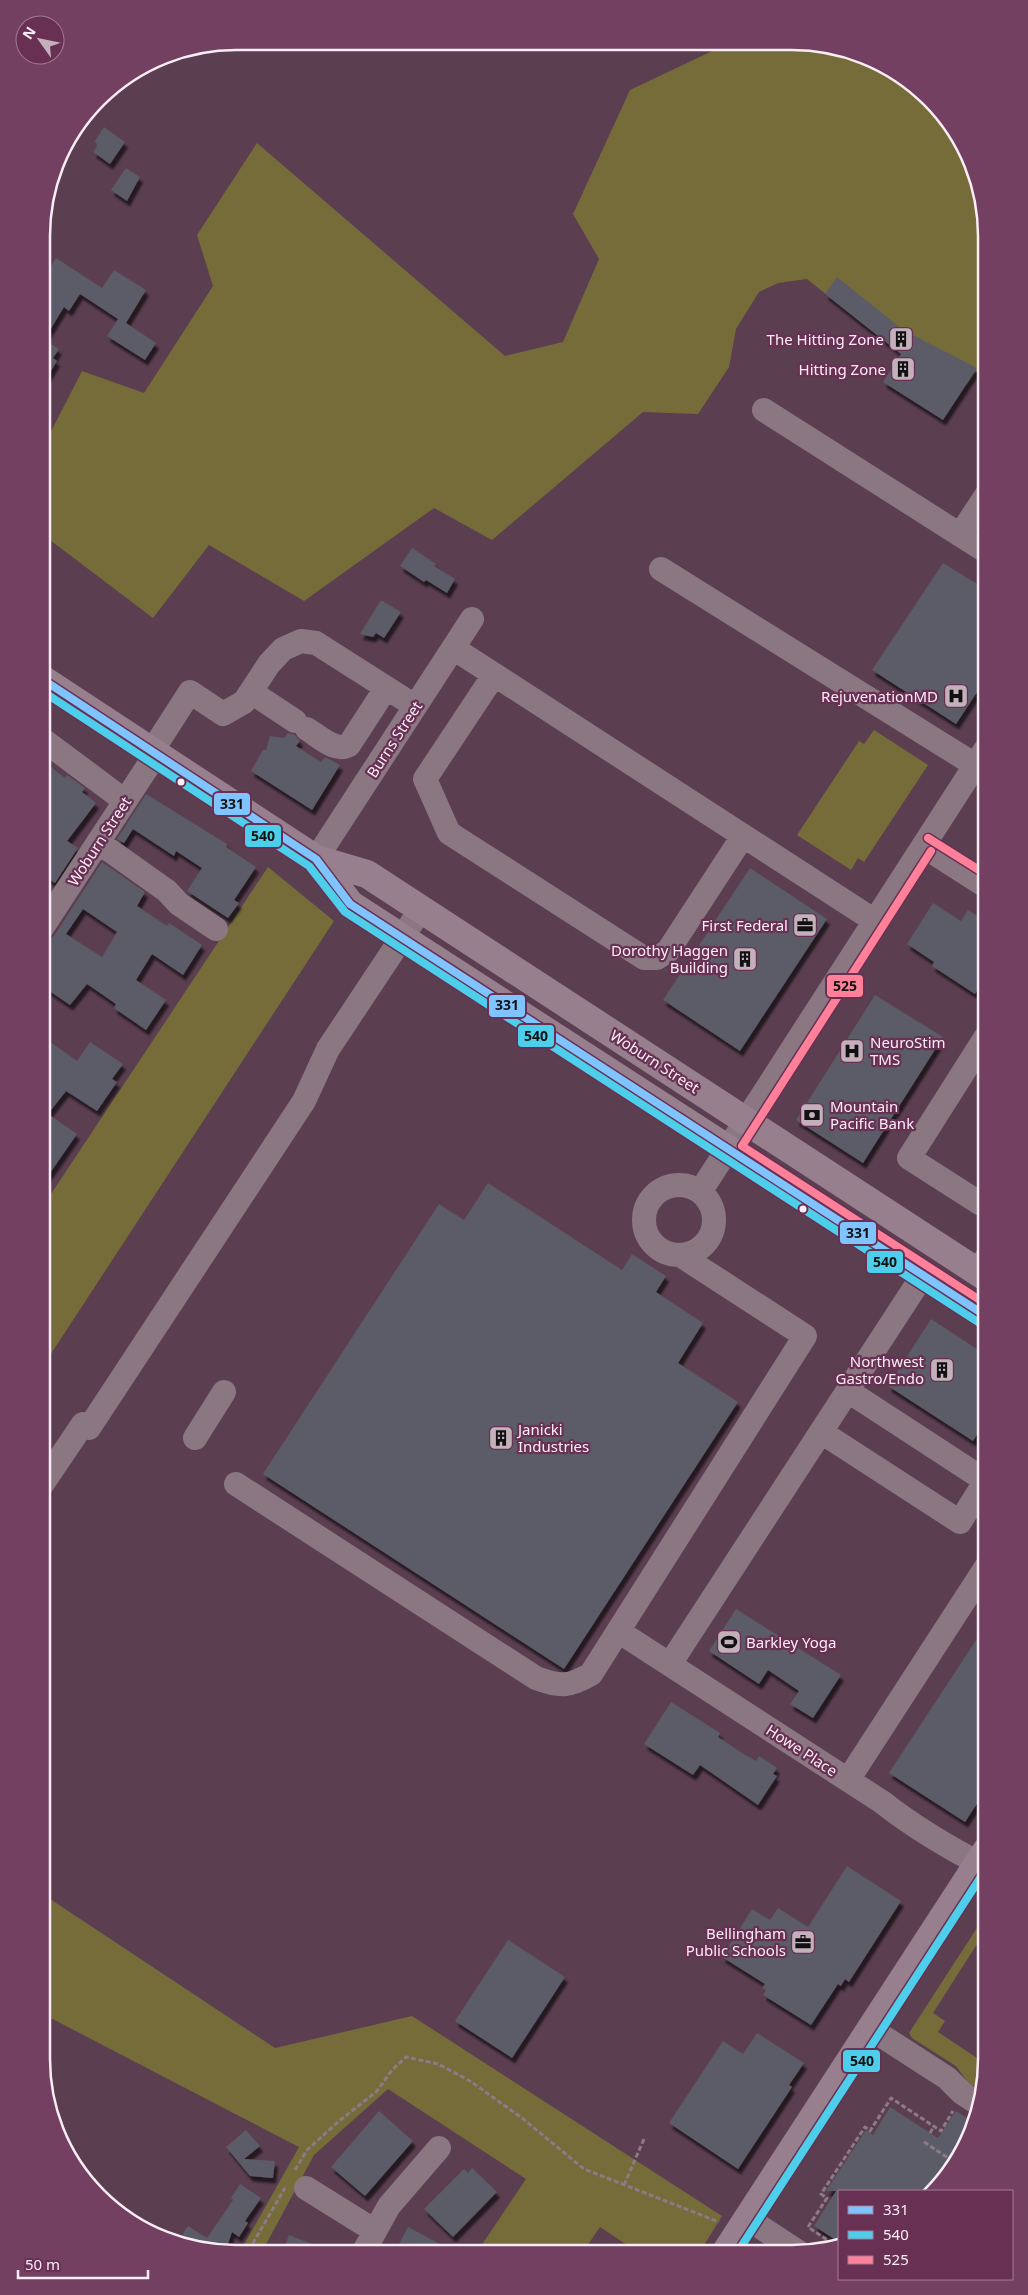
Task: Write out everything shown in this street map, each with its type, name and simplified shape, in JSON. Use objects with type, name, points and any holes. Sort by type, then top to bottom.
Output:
[{"type":"main road","name":"Woburn Street","points":[[50,684],[316,859],[367,874],[746,1121],[978,1266]]},
{"type":"main road","name":"Woburn Street","points":[[316,859],[350,904],[978,1311]]},
{"type":"main road","points":[[730,2245],[978,1869]]},
{"type":"street","points":[[764,410],[978,546]]},
{"type":"street","points":[[960,535],[978,508]]},
{"type":"street","points":[[661,569],[978,754]]},
{"type":"street","name":"Burns Street","points":[[316,859],[472,619]]},
{"type":"street","points":[[154,752],[190,692],[223,714],[244,702],[269,664],[283,649],[301,641],[316,644],[415,706]]},
{"type":"street","points":[[453,648],[875,921]]},
{"type":"street","points":[[494,675],[425,779],[449,833],[644,958],[657,958],[668,952],[743,836]]},
{"type":"street","points":[[250,692],[336,748],[343,748],[349,745],[386,688]]},
{"type":"street","points":[[50,745],[125,801]]},
{"type":"street","name":"Woburn Street","points":[[50,910],[125,801],[154,752]]},
{"type":"street","points":[[700,1192],[978,761]]},
{"type":"street","points":[[98,842],[167,891],[179,904],[216,929]]},
{"type":"street","points":[[923,846],[978,881]]},
{"type":"street","points":[[50,1474],[86,1426],[304,1101],[328,1049],[421,909]]},
{"type":"street","points":[[978,1048],[908,1158],[978,1202]]},
{"type":"street","points":[[236,1484],[536,1678],[555,1685],[575,1684],[591,1674],[805,1336],[680,1255],[664,1251],[652,1242],[646,1233],[644,1222],[645,1210],[650,1200],[658,1191],[668,1186],[679,1184],[690,1186],[707,1199],[712,1209],[714,1220],[707,1240],[691,1253],[680,1255]]},
{"type":"street","points":[[670,1664],[923,1275]]},
{"type":"street","points":[[848,1391],[978,1476]]},
{"type":"street","points":[[195,1438],[224,1392]]},
{"type":"street","points":[[821,1432],[960,1522],[978,1494]]},
{"type":"street","points":[[848,1780],[978,1594]]},
{"type":"street","name":"Howe Place","points":[[618,1631],[848,1780],[922,1831],[978,1857]]},
{"type":"street","points":[[871,2029],[947,2078],[973,2100]]},
{"type":"street","points":[[296,2181],[370,2241],[389,2206],[439,2148]]},
{"type":"street","points":[[748,2219],[788,2245]]},
{"type":"path","points":[[252,2245],[296,2181],[307,2150],[377,2091],[402,2059],[406,2057],[438,2064],[470,2081],[522,2118],[584,2169],[720,2222]]},
{"type":"path","points":[[829,2241],[808,2227],[827,2198],[821,2194],[865,2127],[870,2130],[891,2098],[941,2131],[954,2111]]},
{"type":"path","points":[[930,2133],[934,2126]]},
{"type":"path","points":[[624,2185],[644,2139]]},
{"type":"path","points":[[924,2142],[949,2159]]},
{"type":"shaded area","points":[[714,50],[805,50],[840,56],[863,64],[896,81],[915,96],[947,132],[964,165],[974,199],[978,223],[978,371],[967,385],[893,348],[807,279],[778,283],[759,292],[736,329],[729,367],[698,414],[643,412],[492,540],[434,508],[304,601],[209,545],[153,618],[50,540],[50,433],[82,371],[144,393],[213,286],[197,235],[257,143],[505,356],[563,342],[599,259],[573,214],[630,90]]},
{"type":"shaded area","points":[[874,730],[928,765],[864,862],[858,858],[851,870],[797,835],[859,741],[864,744]]},
{"type":"shaded area","points":[[268,867],[334,921],[50,1355],[50,1195]]},
{"type":"shaded area","points":[[50,1899],[275,2048],[412,2016],[722,2216],[704,2245],[627,2245],[600,2227],[588,2245],[482,2245],[526,2179],[388,2089],[314,2155],[266,2245],[244,2245],[299,2147],[50,2018]]},
{"type":"shaded area","points":[[978,1926],[978,1943],[933,2013],[945,2021],[938,2032],[978,2059],[976,2087],[969,2084],[956,2066],[912,2038],[909,2033]]},
{"type":"building","points":[[104,127],[125,142],[110,164],[93,152],[97,146],[95,141]]},
{"type":"building","points":[[126,168],[140,177],[127,201],[111,190]]},
{"type":"building","points":[[56,258],[102,288],[114,270],[146,290],[126,323],[156,343],[145,360],[107,336],[118,319],[80,294],[69,311],[64,307],[50,330],[50,267]]},
{"type":"building","points":[[837,277],[903,330],[977,368],[943,420],[883,382],[901,354],[825,294]]},
{"type":"building","points":[[50,344],[59,349],[53,358],[57,361],[50,373]]},
{"type":"building","points":[[412,548],[436,564],[434,566],[455,579],[447,593],[426,580],[424,582],[400,566]]},
{"type":"building","points":[[943,563],[978,584],[978,691],[956,724],[872,670]]},
{"type":"building","points":[[381,600],[401,612],[384,638],[376,633],[373,637],[360,634]]},
{"type":"building","points":[[288,733],[295,735],[300,741],[296,746],[321,762],[325,757],[340,765],[312,810],[251,771],[263,750],[266,750],[270,736],[284,738]]},
{"type":"building","points":[[50,766],[65,778],[67,775],[85,788],[82,792],[96,803],[67,841],[78,848],[55,883],[50,880]]},
{"type":"building","points":[[146,794],[227,844],[226,847],[256,867],[234,900],[239,903],[228,918],[187,891],[202,868],[176,851],[174,856],[133,829],[124,843],[117,839]]},
{"type":"building","points":[[102,862],[145,892],[137,906],[167,926],[169,923],[202,945],[183,975],[152,954],[136,980],[166,1000],[146,1030],[114,1008],[116,1004],[87,984],[70,1005],[50,991],[50,939],[54,936]],"holes":[[[83,909],[117,932],[102,957],[66,934]]]},
{"type":"building","name":"Dorothy Haggen Building","points":[[750,868],[827,919],[740,1051],[663,1000]]},
{"type":"building","points":[[933,903],[961,921],[968,910],[978,916],[978,989],[975,994],[932,966],[934,962],[907,944]]},
{"type":"building","points":[[875,995],[943,1037],[863,1163],[796,1120]]},
{"type":"building","points":[[50,1042],[77,1061],[90,1042],[123,1064],[112,1079],[117,1082],[97,1111],[66,1091],[50,1111]]},
{"type":"building","points":[[50,1115],[77,1134],[50,1173]]},
{"type":"building","name":"Janicki Industries","points":[[488,1183],[622,1270],[632,1254],[666,1276],[656,1292],[703,1323],[678,1363],[738,1402],[564,1669],[263,1474],[439,1204],[464,1220]]},
{"type":"building","name":"Northwest Gastro/Endo","points":[[931,1319],[978,1350],[978,1433],[973,1441],[888,1386]]},
{"type":"building","points":[[736,1609],[841,1675],[813,1718],[790,1704],[799,1691],[768,1670],[759,1684],[709,1651]]},
{"type":"building","points":[[978,1637],[978,1802],[965,1822],[889,1773]]},
{"type":"building","points":[[671,1702],[720,1733],[718,1737],[742,1753],[756,1761],[759,1756],[777,1768],[773,1774],[777,1776],[758,1805],[700,1765],[693,1775],[644,1744]]},
{"type":"building","name":"Bellingham Public Schools","points":[[847,1866],[901,1901],[849,1982],[845,1979],[841,1986],[838,1984],[811,2025],[763,1995],[766,1990],[762,1988],[765,1984],[722,1957],[752,1909],[770,1920],[778,1908],[808,1927]]},
{"type":"building","points":[[508,1940],[565,1977],[512,2058],[455,2021]]},
{"type":"building","points":[[757,2033],[804,2063],[789,2085],[792,2087],[738,2169],[669,2123],[723,2041],[743,2054]]},
{"type":"building","points":[[890,2107],[938,2138],[956,2111],[968,2119],[947,2163],[925,2190],[838,2190],[838,2239],[836,2240],[814,2226],[836,2191],[826,2191],[866,2130],[873,2135]]},
{"type":"building","points":[[379,2111],[413,2141],[365,2196],[331,2167]]},
{"type":"building","points":[[246,2130],[260,2146],[244,2159],[275,2161],[273,2178],[250,2176],[226,2147]]},
{"type":"building","points":[[472,2168],[497,2192],[453,2237],[424,2209],[464,2169],[468,2173]]},
{"type":"building","points":[[240,2184],[261,2198],[245,2221],[248,2223],[239,2237],[232,2232],[228,2245],[223,2245],[181,2237],[188,2226],[207,2238],[233,2200],[231,2198]]},
{"type":"building","points":[[408,2227],[442,2245],[399,2245]]},
{"type":"building","points":[[289,2235],[314,2245],[285,2245]]},
{"type":"transit line","name":"331","points":[[50,684],[316,859],[350,904],[978,1311]]},
{"type":"transit line","name":"540","points":[[50,696],[309,866],[345,912],[978,1322]]},
{"type":"transit line","name":"525","points":[[928,838],[978,869]]},
{"type":"transit line","name":"525","points":[[931,851],[742,1146],[978,1299]]},
{"type":"transit line","name":"540","points":[[742,2245],[978,1881]]},
{"type":"place","name":"The Hitting Zone","points":[[901,339]]},
{"type":"place","name":"Hitting Zone","points":[[903,369]]},
{"type":"place","name":"RejuvenationMD","points":[[956,696]]},
{"type":"place","name":"First Federal","points":[[805,925]]},
{"type":"place","name":"Dorothy Haggen Building","points":[[745,959]]},
{"type":"place","name":"NeuroStim TMS","points":[[852,1051]]},
{"type":"place","name":"Mountain Pacific Bank","points":[[812,1115]]},
{"type":"place","name":"Northwest Gastro/Endo","points":[[942,1370]]},
{"type":"place","name":"Janicki Industries","points":[[501,1438]]},
{"type":"place","name":"Barkley Yoga","points":[[729,1642]]},
{"type":"place","name":"Bellingham Public Schools","points":[[803,1942]]}]
